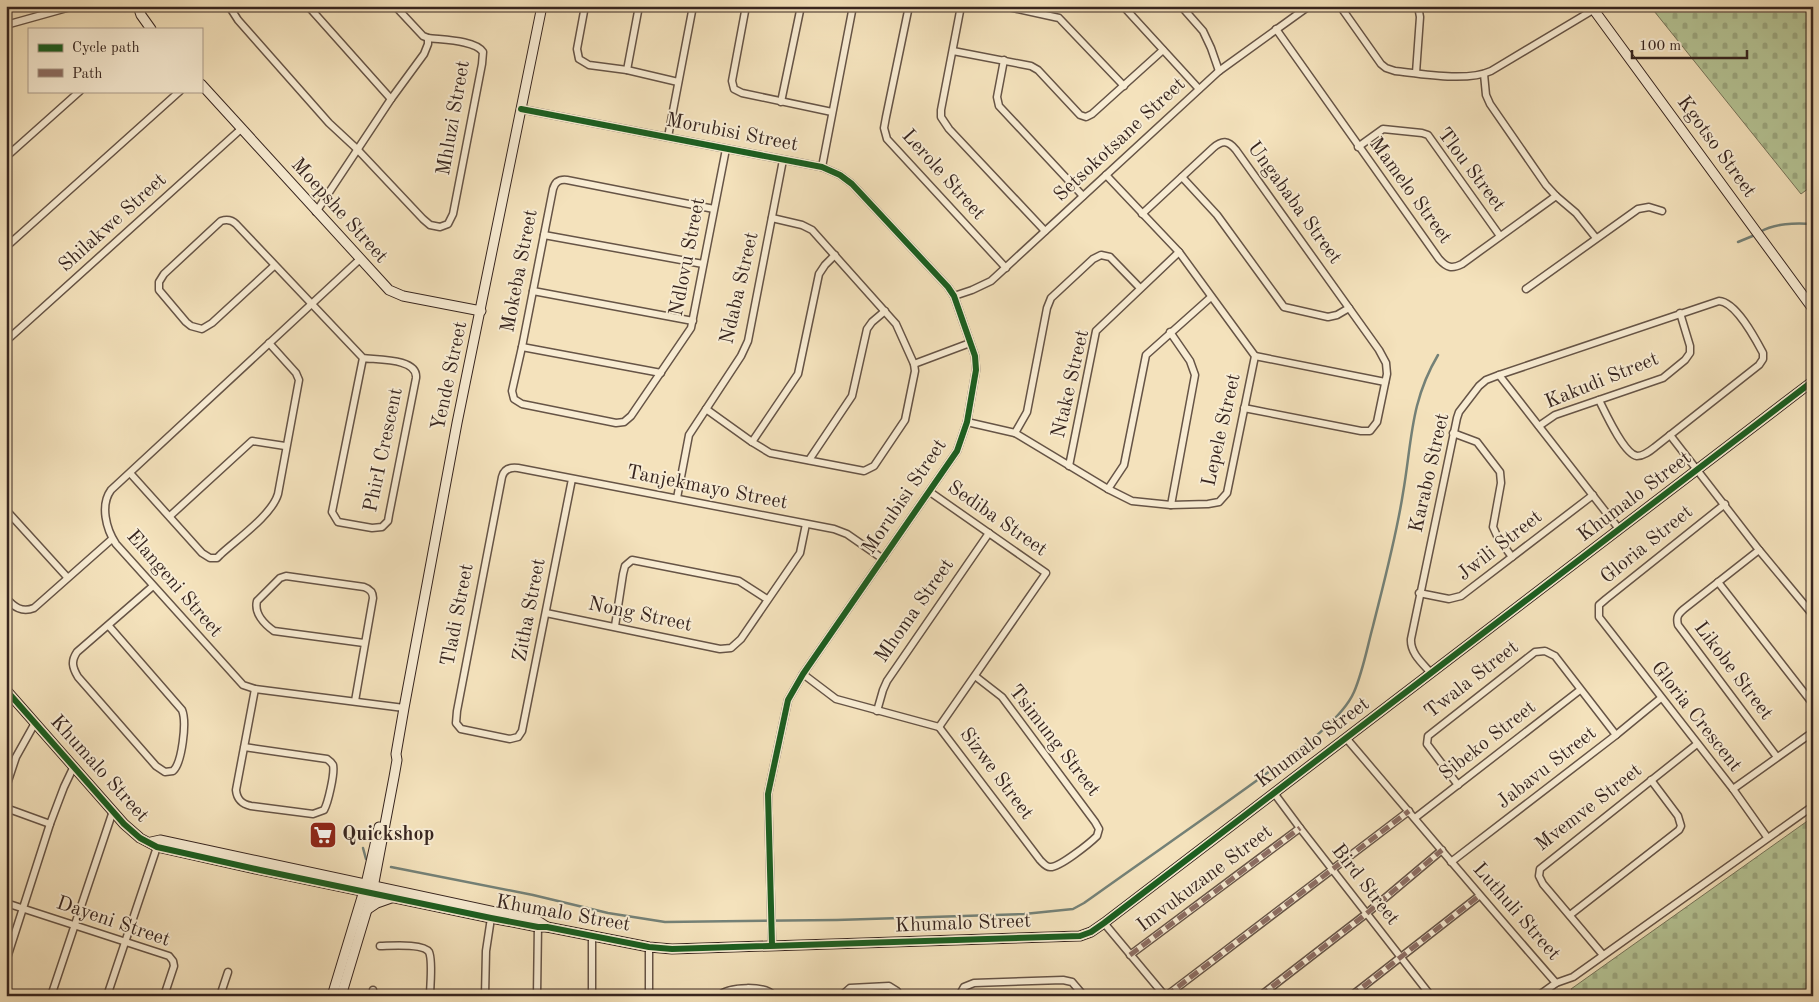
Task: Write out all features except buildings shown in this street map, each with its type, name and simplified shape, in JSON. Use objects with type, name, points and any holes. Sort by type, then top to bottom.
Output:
[{"type":"street","points":[[6,25],[74,6]]},
{"type":"street","points":[[138,6],[141,16],[150,28]]},
{"type":"street","points":[[229,6],[238,20],[329,123],[357,149]]},
{"type":"street","points":[[308,6],[391,98]]},
{"type":"street","points":[[395,6],[419,32],[428,38]]},
{"type":"street","name":"Yende Street","points":[[341,996],[368,909],[369,888],[392,760],[396,754],[457,423],[542,6]]},
{"type":"street","points":[[585,6],[577,50],[579,60],[589,66],[627,70],[678,82]]},
{"type":"street","points":[[627,70],[639,6]]},
{"type":"street","points":[[668,137],[693,6]]},
{"type":"street","points":[[746,6],[732,86],[737,92],[832,112]]},
{"type":"street","points":[[781,102],[801,6]]},
{"type":"street","points":[[822,167],[853,6]]},
{"type":"street","name":"Lerole Street","points":[[909,6],[886,118],[885,134],[887,139],[1006,268]]},
{"type":"street","points":[[962,6],[941,110],[943,122],[1045,231]]},
{"type":"street","points":[[1004,6],[1059,18],[1124,86]]},
{"type":"street","points":[[1122,6],[1199,89]]},
{"type":"street","points":[[1182,6],[1203,31],[1212,48],[1219,71]]},
{"type":"street","name":"Setsokotsane Street","points":[[954,296],[991,281],[1219,71],[1309,6]]},
{"type":"street","points":[[1340,6],[1383,66],[1395,71],[1469,76],[1484,74],[1592,8]]},
{"type":"street","points":[[1416,73],[1420,17],[1418,6]]},
{"type":"street","name":"Kgotso Street","points":[[1592,8],[1813,309]]},
{"type":"street","name":"Mamelo Street","points":[[1276,29],[1358,147],[1448,267],[1457,266],[1556,196]]},
{"type":"street","name":"Mhluzi Street","points":[[316,212],[357,149],[391,98],[424,54],[428,38],[473,44],[481,49],[483,56],[453,214],[448,224],[435,227],[423,219],[357,149]]},
{"type":"street","points":[[953,51],[1027,64],[1034,67],[1080,115],[1086,117],[1092,114],[1163,50]]},
{"type":"street","points":[[1004,60],[997,97],[1000,106],[1083,196]]},
{"type":"street","points":[[1484,74],[1486,95],[1490,104],[1546,185],[1576,212],[1596,238]]},
{"type":"street","name":"Moepshe Street","points":[[202,85],[359,260],[393,293],[481,310]]},
{"type":"street","points":[[6,157],[79,92]]},
{"type":"street","points":[[6,247],[179,92]]},
{"type":"street","name":"Morubisi Street","points":[[521,109],[822,167],[840,175],[852,184],[954,296],[975,356],[976,370],[967,422],[957,451],[803,674],[788,700],[768,794],[772,945]]},
{"type":"street","name":"Shilakwe Street","points":[[6,341],[241,129]]},
{"type":"street","name":"Tlou Street","points":[[1358,147],[1383,129],[1428,135],[1500,236]]},
{"type":"street","name":"Ungababa Street","points":[[1142,214],[1217,144],[1224,141],[1232,144],[1349,308],[1384,359],[1387,368],[1377,422],[1370,431],[1361,431],[1244,408]]},
{"type":"street","name":"Ndlovu Street","points":[[522,347],[512,391],[512,395],[517,402],[616,424],[624,422],[631,416],[690,331],[726,148]]},
{"type":"street","name":"Ndaba Street","points":[[677,498],[689,435],[741,356],[748,341],[783,160]]},
{"type":"street","name":"Lepele Street","points":[[967,422],[1015,433],[1108,489],[1126,499],[1137,502],[1171,505],[1214,503],[1225,496],[1229,489],[1255,356],[1179,252],[1106,175]]},
{"type":"street","points":[[1182,177],[1217,215],[1284,307],[1328,317],[1337,315],[1349,308]]},
{"type":"street","name":"Mokeba Street","points":[[661,373],[522,347],[552,189],[556,182],[567,180],[714,209]]},
{"type":"street","points":[[1526,289],[1638,209],[1649,207],[1662,211]]},
{"type":"street","points":[[706,409],[770,453],[859,471],[868,470],[874,466],[905,420],[914,376],[914,364],[900,331],[886,311],[807,227],[772,218]]},
{"type":"street","points":[[275,265],[212,323],[202,329],[186,322],[159,290],[164,274],[216,225],[225,220],[236,224],[312,303],[362,358]]},
{"type":"street","points":[[544,235],[703,264]]},
{"type":"street","name":"Ntake Street","points":[[1069,466],[1096,331],[1179,252]]},
{"type":"street","points":[[752,442],[795,379],[819,274],[835,255]]},
{"type":"street","points":[[1015,433],[1026,412],[1046,308],[1051,298],[1093,259],[1101,255],[1110,257],[1140,288]]},
{"type":"street","name":"Elangeni Street","points":[[359,260],[111,490],[106,499],[106,521],[112,539],[240,682],[247,687],[404,708]]},
{"type":"street","points":[[533,291],[693,321]]},
{"type":"street","points":[[1108,489],[1124,465],[1145,358],[1170,332],[1211,297]]},
{"type":"street","name":"Karabo Street","points":[[1431,673],[1418,659],[1410,644],[1453,433],[1459,412],[1479,386],[1486,380],[1500,375],[1713,302],[1723,301],[1732,306],[1741,318],[1763,353],[1762,362],[1670,436]]},
{"type":"street","points":[[809,460],[852,396],[867,330],[872,322],[886,311]]},
{"type":"street","name":"Kakudi Street","points":[[1539,426],[1552,416],[1655,382],[1686,360],[1691,349],[1680,313]]},
{"type":"street","points":[[1170,332],[1193,366],[1195,375],[1171,505]]},
{"type":"street","points":[[130,473],[206,557],[216,558],[268,512],[278,494],[298,377],[269,343]]},
{"type":"street","points":[[914,364],[970,343]]},
{"type":"street","points":[[1255,356],[1385,382]]},
{"type":"street","name":"PhirI Crescent","points":[[362,358],[404,363],[412,367],[416,373],[389,515],[385,524],[377,528],[338,522],[332,512],[362,358]]},
{"type":"street","points":[[1500,375],[1619,529]]},
{"type":"street","name":"Khumalo Street","points":[[154,844],[160,840],[369,888],[649,947],[672,949],[1080,936],[1091,932],[1104,923],[1813,381]]},
{"type":"street","points":[[1600,400],[1613,429],[1634,455],[1643,455],[1670,436],[1725,504],[1759,550],[1813,615]]},
{"type":"street","points":[[1453,433],[1477,442],[1500,472],[1501,483],[1493,526],[1495,534],[1512,557]]},
{"type":"street","points":[[170,516],[249,443],[255,441],[285,446]]},
{"type":"street","name":"Tanjekmayo Street","points":[[518,468],[839,531],[883,559]]},
{"type":"street","name":"Tladi Street","points":[[510,739],[465,730],[457,726],[456,718],[502,477],[506,470],[518,468]]},
{"type":"street","name":"Zitha Street","points":[[510,739],[518,737],[522,731],[572,479]]},
{"type":"street","name":"Sediba Street","points":[[930,492],[1046,573]]},
{"type":"street","name":"Jwili Street","points":[[1419,593],[1456,599],[1593,495]]},
{"type":"street","name":"Gloria Street","points":[[1599,617],[1600,605],[1606,599],[1725,504]]},
{"type":"street","points":[[6,510],[67,577]]},
{"type":"street","points":[[614,626],[625,566],[632,560],[739,581],[767,599],[800,553],[806,524]]},
{"type":"street","name":"Mhoma Street","points":[[877,711],[887,681],[989,533]]},
{"type":"street","points":[[6,598],[15,607],[24,611],[34,608],[112,539]]},
{"type":"street","name":"Likobe Street","points":[[1759,550],[1678,614],[1676,619],[1778,757]]},
{"type":"street","name":"Sizwe Street","points":[[1046,573],[939,727],[1040,860],[1048,867],[1060,864],[1093,840],[1099,833]]},
{"type":"street","points":[[355,701],[364,643],[374,598],[372,592],[367,588],[286,576],[280,578],[257,601],[257,613],[274,631],[364,643]]},
{"type":"street","points":[[1718,582],[1813,704]]},
{"type":"street","points":[[108,625],[182,710],[185,725],[178,763],[173,771],[165,772],[156,766],[74,671],[73,661],[77,652],[108,625],[153,586]]},
{"type":"street","name":"Nong Street","points":[[546,613],[728,649],[738,644],[767,599]]},
{"type":"street","name":"Gloria Crescent","points":[[1599,617],[1733,790],[1767,837]]},
{"type":"street","name":"Twala Street","points":[[1458,785],[1428,744],[1428,736],[1529,656],[1540,651],[1550,652],[1555,656],[1616,735]]},
{"type":"street","points":[[803,674],[832,696],[877,711],[939,727]]},
{"type":"street","name":"Tsimung Street","points":[[974,676],[1005,701],[1096,822],[1099,833]]},
{"type":"street","points":[[244,748],[327,759],[332,764],[333,771],[328,802],[324,810],[313,814],[251,806],[242,803],[236,795],[236,790],[255,689]]},
{"type":"street","name":"Khumalo Street","points":[[6,690],[113,811],[140,838],[154,844],[306,879],[369,888],[394,897],[491,918],[541,925]]},
{"type":"street","name":"Sibeko Street","points":[[1415,818],[1580,690]]},
{"type":"street","name":"Jabavu Street","points":[[1451,862],[1661,698]]},
{"type":"street","points":[[6,787],[16,757],[35,723]]},
{"type":"street","points":[[1733,790],[1813,732]]},
{"type":"street","name":"Luthuli Street","points":[[1346,738],[1556,983],[1573,977],[1813,806]]},
{"type":"street","name":"Mvemve Street","points":[[1603,954],[1543,884],[1539,876],[1540,869],[1697,744]]},
{"type":"street","points":[[6,961],[50,824],[74,766]]},
{"type":"street","points":[[1570,915],[1679,830],[1681,826],[1678,816],[1651,780]]},
{"type":"street","name":"Bird Street","points":[[1274,793],[1431,996]]},
{"type":"street","points":[[6,808],[50,824]]},
{"type":"street","points":[[51,996],[113,811]]},
{"type":"street","points":[[1104,923],[1166,996],[1409,811]]},
{"type":"street","name":"Imvukuzane Street","points":[[1130,955],[1300,828]]},
{"type":"street","points":[[107,996],[154,844]]},
{"type":"street","points":[[1260,996],[1366,914],[1442,850]]},
{"type":"street","points":[[296,870],[306,879]]},
{"type":"street","name":"Yende Street","points":[[332,996],[369,888]]},
{"type":"street","points":[[1351,996],[1480,896]]},
{"type":"street","points":[[368,909],[394,897]]},
{"type":"street","name":"Dayeni Street","points":[[6,903],[167,954],[172,958],[174,966],[164,996]]},
{"type":"street","points":[[485,996],[486,951],[491,918]]},
{"type":"street","points":[[537,996],[541,925]]},
{"type":"street","points":[[592,935],[592,996]]},
{"type":"street","points":[[380,946],[420,947],[427,950],[430,956],[430,996]]},
{"type":"street","points":[[649,947],[649,996]]},
{"type":"street","points":[[220,996],[228,972]]},
{"type":"street","points":[[959,996],[964,987],[974,983],[1063,980],[1072,982],[1084,996]]},
{"type":"street","points":[[1538,996],[1556,983]]},
{"type":"street","points":[[841,996],[850,988],[889,986],[897,991],[899,996]]},
{"type":"street","points":[[719,996],[729,990],[761,989],[771,992],[774,996]]},
{"type":"green space","points":[[1650,6],[1813,6],[1813,185],[1801,194]]},
{"type":"green space","points":[[1813,817],[1813,996],[1577,996],[1571,989]]},
{"type":"waterway","points":[[1760,232],[1779,225],[1813,224]]},
{"type":"waterway","points":[[1738,242],[1755,235]]},
{"type":"waterway","points":[[391,867],[533,895],[608,913],[665,922],[837,920],[1024,914],[1073,909],[1287,759],[1327,726],[1347,703],[1354,692],[1362,668],[1390,560],[1417,406],[1422,389],[1438,355]]},
{"type":"waterway","points":[[363,848],[368,860]]},
{"type":"marked path","points":[[1166,996],[1409,811]]},
{"type":"marked path","points":[[1130,955],[1300,828]]},
{"type":"marked path","points":[[1260,996],[1366,914],[1442,850]]},
{"type":"marked path","points":[[1351,996],[1479,896]]},
{"type":"cycle path","points":[[521,109],[822,167],[840,175],[852,184],[948,287],[954,296],[975,356],[976,370],[967,422],[957,451],[803,674],[788,700],[768,794],[772,945]]},
{"type":"cycle path","points":[[6,690],[124,824],[140,838],[157,847],[491,918],[649,947],[672,949],[1080,936],[1091,932],[1104,923],[1813,381]]},
{"type":"place","name":"Quickshop","points":[[323,835]]}]
